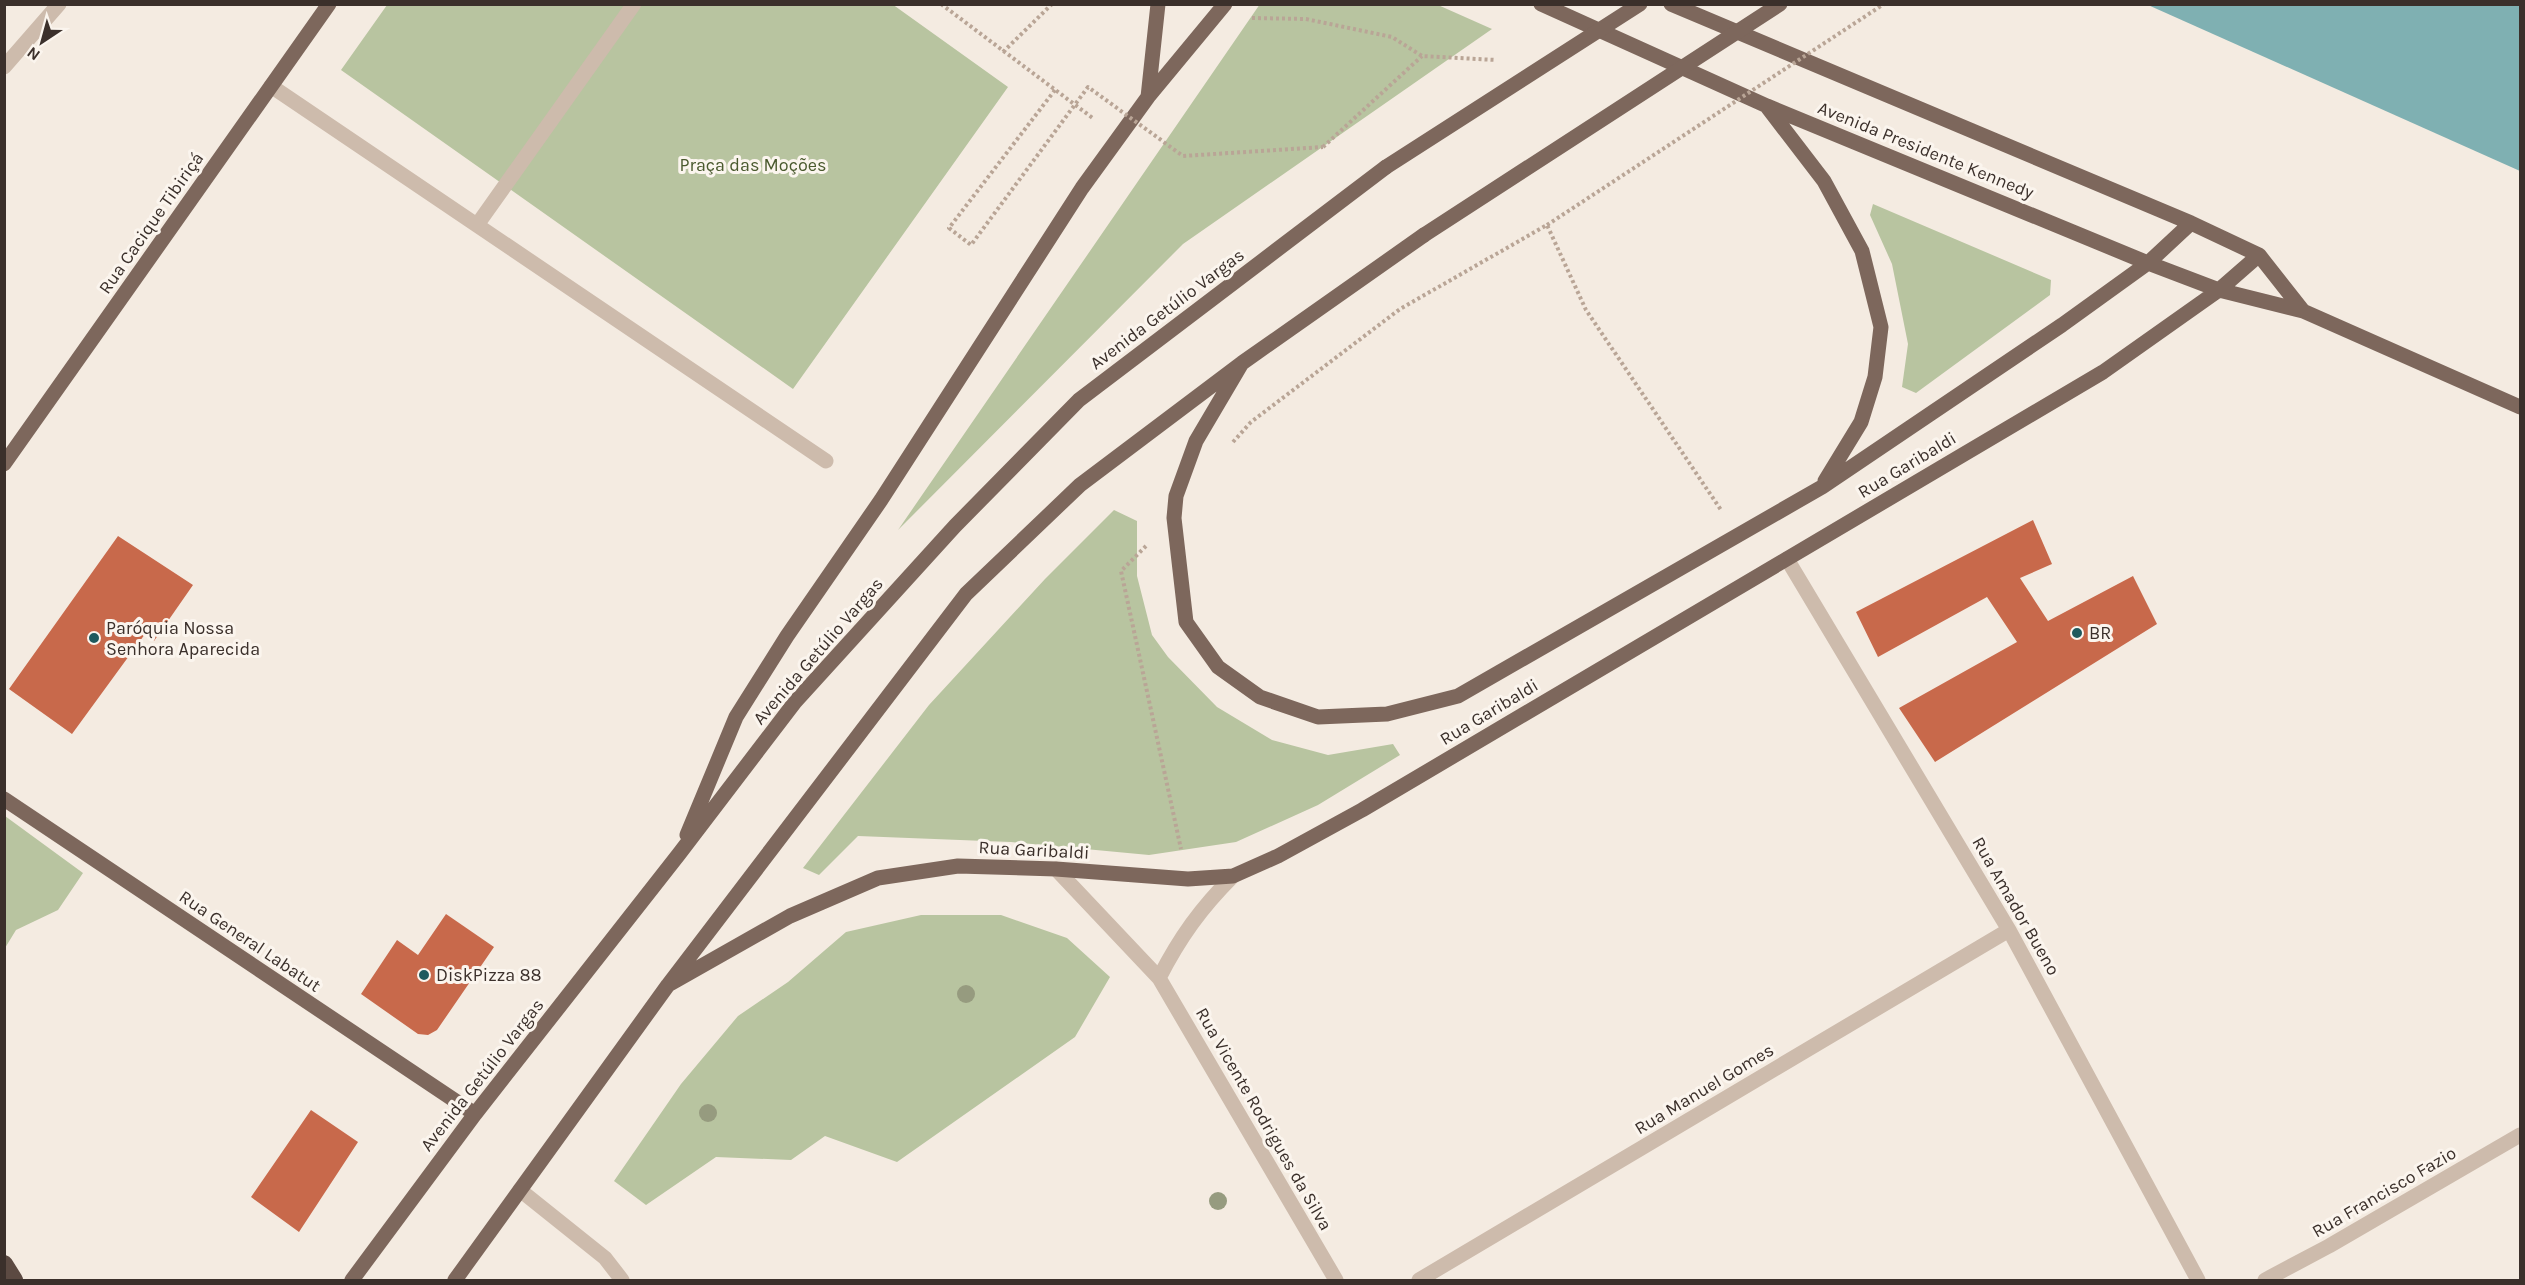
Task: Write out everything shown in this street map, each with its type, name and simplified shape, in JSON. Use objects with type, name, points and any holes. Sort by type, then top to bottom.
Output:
[{"type":"highway","points":[[4,1264],[14,1281]]},
{"type":"main road","name":"Rua Cacique Tibiriçá","points":[[4,464],[329,4]]},
{"type":"main road","points":[[1148,97],[1158,4]]},
{"type":"main road","points":[[679,854],[736,717],[787,636],[881,500],[1082,189],[1148,97],[1225,4]]},
{"type":"main road","name":"Avenida Presidente Kennedy","points":[[1541,4],[1767,106],[2148,263],[2219,290],[2303,311],[2520,406]]},
{"type":"main road","name":"Avenida Getúlio Vargas","points":[[352,1281],[475,1114],[795,702],[955,526],[1079,400],[1386,167],[1640,4]]},
{"type":"main road","name":"Avenida Presidente Kennedy","points":[[1671,4],[2191,223],[2259,255],[2303,311]]},
{"type":"main road","points":[[455,1281],[668,985],[966,594],[1080,485],[1242,363],[1424,235],[1780,4]]},
{"type":"main road","points":[[1767,106],[1824,181],[1862,251],[1881,327],[1875,378],[1861,422],[1822,487]]},
{"type":"main road","name":"Rua Garibaldi","points":[[1242,363],[1196,441],[1176,496],[1174,518],[1186,622],[1218,667],[1260,697],[1318,717],[1388,714],[1458,696],[1822,487],[2062,325],[2148,263],[2191,223]]},
{"type":"main road","name":"Rua Garibaldi","points":[[668,985],[790,916],[878,879],[958,866],[1056,869],[1188,879],[1233,876],[1278,856],[1362,810],[2103,372],[2219,290],[2259,255]]},
{"type":"main road","name":"Rua General Labatut","points":[[4,799],[475,1114]]},
{"type":"street","points":[[4,67],[59,4]]},
{"type":"street","points":[[477,225],[634,4]]},
{"type":"street","points":[[271,86],[826,460]]},
{"type":"street","name":"Rua Amador Bueno","points":[[1787,559],[2009,930],[2198,1281]]},
{"type":"street","name":"Rua Vicente Rodrigues da Silva","points":[[1056,869],[1159,978],[1330,1278]]},
{"type":"street","points":[[1159,978],[1184,932],[1202,907],[1233,876]]},
{"type":"street","name":"Rua Manuel Gomes","points":[[1419,1281],[2009,930]]},
{"type":"street","name":"Rua Francisco Fazio","points":[[2265,1281],[2520,1135]]},
{"type":"street","points":[[520,1190],[605,1258],[622,1281]]},
{"type":"path","points":[[941,4],[1119,137]]},
{"type":"path","points":[[1003,52],[1052,4]]},
{"type":"path","points":[[1230,446],[1251,422],[1400,309],[1547,225],[1884,4]]},
{"type":"path","points":[[1214,17],[1306,19],[1392,38],[1422,56],[1497,60]]},
{"type":"path","points":[[1055,90],[949,228],[971,245],[1088,87],[1183,156],[1323,147],[1422,56]]},
{"type":"path","points":[[1547,225],[1586,310],[1738,535]]},
{"type":"path","points":[[1174,518],[1121,571],[1188,879]]},
{"type":"green space","name":"Praça das Moções","points":[[892,4],[1008,87],[793,389],[341,70],[387,5]]},
{"type":"green space","points":[[1260,4],[1438,5],[1492,29],[1183,244],[898,530]]},
{"type":"green space","points":[[1873,204],[2051,280],[2050,295],[1916,393],[1902,387],[1908,344],[1892,264],[1870,215]]},
{"type":"green space","points":[[1114,510],[1137,521],[1137,576],[1152,635],[1168,657],[1217,707],[1272,740],[1328,755],[1393,744],[1400,755],[1318,805],[1236,842],[1149,855],[1011,842],[858,836],[819,875],[803,868],[929,705],[1045,579]]},
{"type":"green space","points":[[5,816],[83,873],[58,910],[16,930],[5,948]]},
{"type":"green space","points":[[921,915],[1001,915],[1067,938],[1110,977],[1075,1037],[897,1162],[825,1136],[791,1160],[716,1157],[646,1205],[614,1181],[681,1084],[738,1016],[788,982],[846,932]]},
{"type":"water","points":[[2148,5],[2520,5],[2520,171]]},
{"type":"building","name":"BR","points":[[2033,520],[2052,564],[2020,578],[2048,621],[2133,576],[2157,624],[1935,762],[1899,708],[2017,642],[1987,597],[1878,657],[1856,612]]},
{"type":"building","name":"Paróquia Nossa Senhora Aparecida","points":[[118,536],[193,585],[154,641],[145,634],[72,734],[9,689]]},
{"type":"building","name":"DiskPizza 88","points":[[446,914],[494,947],[437,1030],[428,1035],[418,1034],[361,994],[397,940],[418,955]]},
{"type":"building","points":[[311,1110],[358,1142],[299,1232],[251,1197]]},
{"type":"place","name":"BR","points":[[2077,633]]},
{"type":"place","name":"Paróquia Nossa Senhora Aparecida","points":[[94,638]]},
{"type":"place","name":"DiskPizza 88","points":[[424,975]]}]
